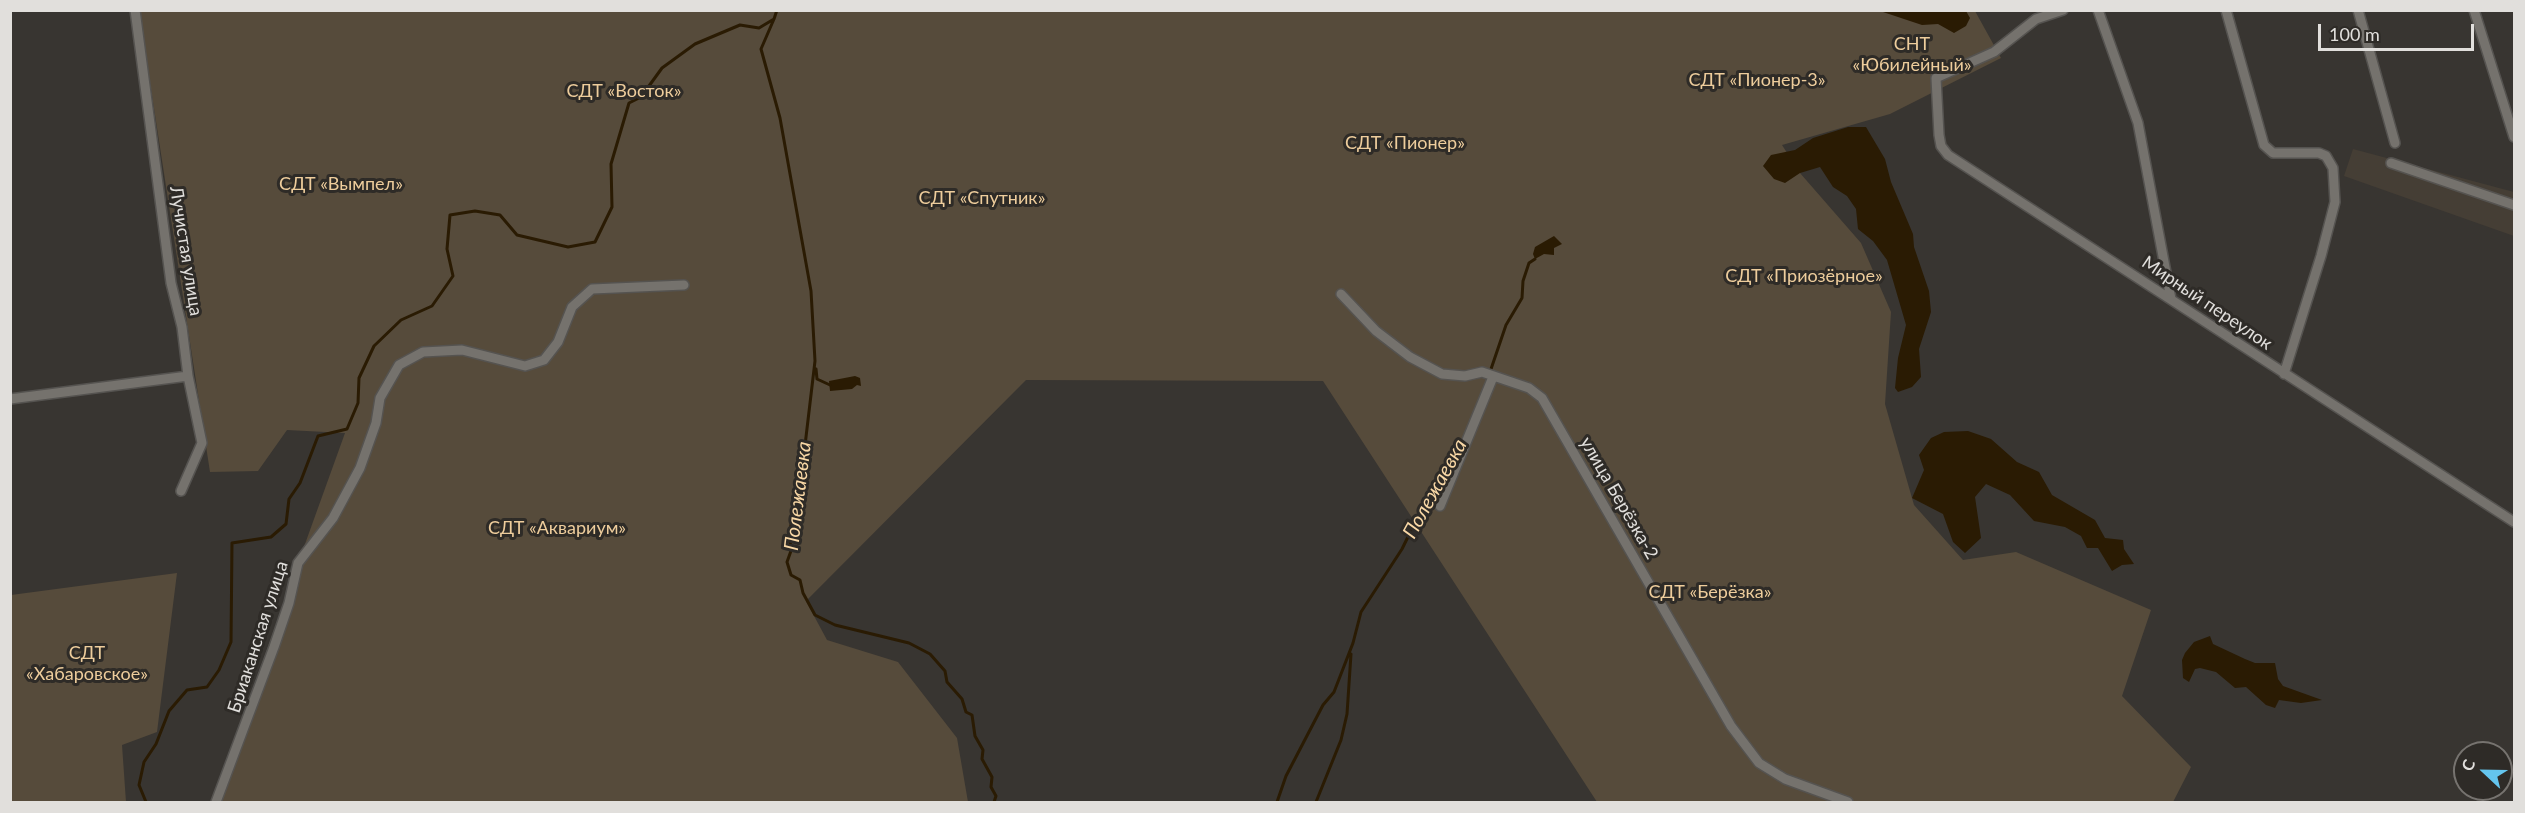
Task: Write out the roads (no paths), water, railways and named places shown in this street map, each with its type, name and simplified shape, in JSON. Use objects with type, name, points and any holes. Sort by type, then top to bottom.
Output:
[{"type":"street","name":"Лучистая улица","points":[[135,10],[171,283],[182,327],[188,376],[202,443],[182,491]]},
{"type":"street","name":"Мирный переулок","points":[[2063,10],[2036,19],[1994,52],[1936,78],[1939,135],[1941,146],[1948,155],[2514,522]]},
{"type":"street","points":[[2098,10],[2138,123],[2171,299]]},
{"type":"street","points":[[2226,10],[2264,145],[2273,153],[2319,153],[2326,156],[2333,168],[2335,202],[2315,278],[2284,374]]},
{"type":"street","points":[[2358,10],[2395,143]]},
{"type":"street","points":[[2474,10],[2514,137]]},
{"type":"street","points":[[2391,163],[2514,205]]},
{"type":"street","name":"Бриаканская улица","points":[[216,802],[278,636],[289,603],[298,563],[333,518],[360,468],[376,423],[380,398],[399,365],[423,352],[462,350],[525,366],[544,360],[558,342],[572,307],[592,288],[684,285]]},
{"type":"street","name":"улица Берёзка-2","points":[[1341,294],[1376,330],[1410,357],[1442,374],[1465,376],[1482,372],[1529,388],[1548,405],[1731,726],[1759,763],[1785,779],[1848,802]]},
{"type":"street","points":[[10,399],[188,376]]},
{"type":"street","points":[[1440,506],[1493,377]]},
{"type":"waterway","name":"Полежаевка","points":[[146,802],[139,785],[144,762],[156,744],[169,711],[187,690],[207,687],[219,670],[231,642],[232,543],[271,537],[286,524],[289,499],[300,483],[318,436],[347,429],[358,403],[359,378],[374,346],[401,320],[432,306],[453,276],[447,249],[450,215],[475,211],[500,215],[517,235],[568,247],[595,242],[612,207],[611,164],[629,103],[641,97],[662,68],[695,44],[740,25],[759,28],[774,19],[777,10]]},
{"type":"waterway","name":"Полежаевка","points":[[774,19],[761,49],[780,118],[811,291],[815,361],[797,513],[791,525],[789,539],[792,548],[787,562],[791,575],[800,580],[803,593],[815,615],[835,625],[909,643],[930,654],[945,671],[947,682],[962,699],[966,712],[972,715],[975,736],[983,750],[982,759],[992,777],[991,787],[996,796],[994,802]]},
{"type":"waterway","name":"Полежаевка","points":[[1490,372],[1506,325],[1522,298],[1523,281],[1529,263],[1535,259]]},
{"type":"waterway","name":"Полежаевка","points":[[816,369],[817,379],[830,385]]},
{"type":"waterway","name":"Полежаевка","points":[[1277,802],[1286,776],[1323,705],[1334,692],[1353,643],[1361,612],[1402,549],[1438,476],[1459,450]]},
{"type":"waterway","name":"Полежаевка","points":[[1316,802],[1341,740],[1347,714],[1351,654]]},
{"type":"park label","name":"СНТ «Юбилейный»","points":[[1912,54]]},
{"type":"park label","name":"СДТ «Пионер-3»","points":[[1757,80]]},
{"type":"park label","name":"СДТ «Восток»","points":[[624,91]]},
{"type":"park label","name":"СДТ «Пионер»","points":[[1405,143]]},
{"type":"park label","name":"СДТ «Вымпел»","points":[[341,184]]},
{"type":"park label","name":"СДТ «Спутник»","points":[[982,198]]},
{"type":"park label","name":"СДТ «Приозёрное»","points":[[1804,276]]},
{"type":"park label","name":"СДТ «Аквариум»","points":[[557,528]]},
{"type":"park label","name":"СДТ «Берёзка»","points":[[1710,592]]},
{"type":"park label","name":"СДТ «Хабаровское»","points":[[87,663]]}]
